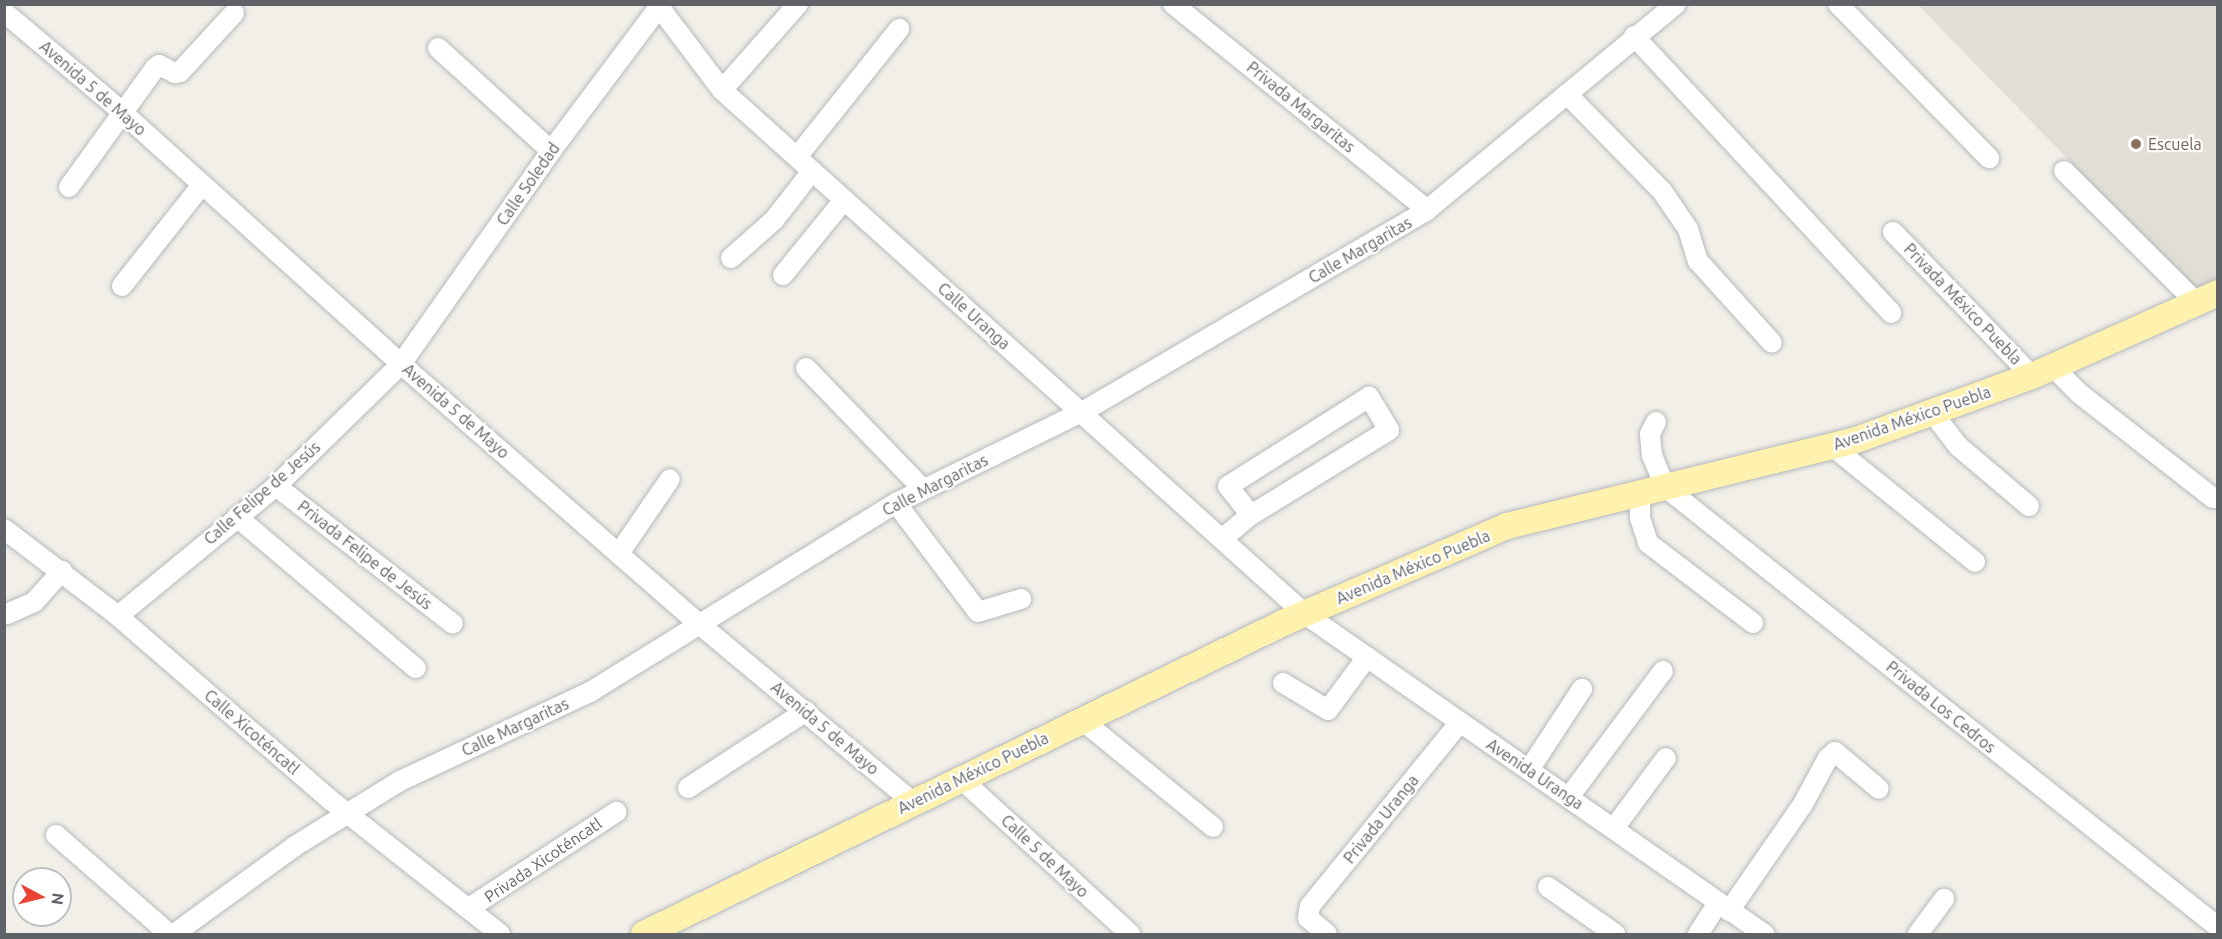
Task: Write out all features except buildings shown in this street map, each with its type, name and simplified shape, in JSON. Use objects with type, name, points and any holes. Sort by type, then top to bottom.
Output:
[{"type":"main road","name":"Avenida México Puebla","points":[[644,934],[914,803],[960,778],[1305,614],[1507,526],[1832,446],[2042,371],[2207,298]]},
{"type":"street","points":[[722,90],[798,4]]},
{"type":"street","name":"Privada Margaritas","points":[[1173,4],[1427,210]]},
{"type":"street","name":"Calle Margaritas","points":[[174,934],[295,846],[400,781],[590,692],[896,502],[1082,412],[1427,210],[1634,36],[1676,4]]},
{"type":"street","points":[[1838,4],[1989,158]]},
{"type":"street","name":"Calle Uranga","points":[[665,9],[722,90],[1305,614]]},
{"type":"street","name":"Calle Soledad","points":[[401,364],[551,152],[665,9]]},
{"type":"street","name":"Avenida 5 de Mayo","points":[[4,12],[121,111],[201,186],[401,364],[620,552],[698,623],[914,803]]},
{"type":"street","points":[[69,187],[121,111],[159,65],[175,73],[180,72],[234,13]]},
{"type":"street","points":[[797,158],[899,29]]},
{"type":"street","points":[[1634,36],[1891,313]]},
{"type":"street","points":[[438,48],[551,152]]},
{"type":"street","points":[[1567,94],[1662,191],[1688,229],[1698,261],[1772,343]]},
{"type":"street","points":[[731,258],[774,220],[812,171]]},
{"type":"street","points":[[2064,171],[2207,298]]},
{"type":"street","points":[[122,286],[201,186]]},
{"type":"street","points":[[783,275],[844,200]]},
{"type":"street","name":"Privada México Puebla","points":[[1893,232],[2042,371],[2079,394],[2213,498]]},
{"type":"street","name":"Calle Felipe de Jesús","points":[[118,616],[276,486],[401,364]]},
{"type":"street","points":[[806,368],[923,489]]},
{"type":"street","points":[[1222,539],[1251,515],[1389,430],[1369,397],[1228,486],[1251,515]]},
{"type":"street","points":[[1932,412],[1958,446],[2029,506]]},
{"type":"street","points":[[1656,422],[1650,434],[1652,455],[1665,486]]},
{"type":"street","points":[[1832,446],[1975,562]]},
{"type":"street","points":[[620,552],[670,479]]},
{"type":"street","name":"Privada Felipe de Jesús","points":[[276,486],[453,624]]},
{"type":"street","name":"Privada Los Cedros","points":[[1665,486],[2217,927]]},
{"type":"street","points":[[1640,493],[1640,518],[1648,543],[1753,623]]},
{"type":"street","points":[[896,502],[978,612],[1021,599]]},
{"type":"street","points":[[237,517],[417,668]]},
{"type":"street","name":"Calle Xicoténcatl","points":[[4,529],[118,616],[348,814],[500,934]]},
{"type":"street","points":[[7,614],[34,603],[62,571]]},
{"type":"street","name":"Avenida Uranga","points":[[1305,614],[1764,934]]},
{"type":"street","points":[[1283,683],[1328,710],[1367,657]]},
{"type":"street","points":[[1569,797],[1663,671]]},
{"type":"street","points":[[1529,770],[1582,689]]},
{"type":"street","points":[[688,788],[806,711]]},
{"type":"street","points":[[1082,720],[1213,827]]},
{"type":"street","name":"Privada Uranga","points":[[1327,934],[1308,918],[1310,906],[1460,722]]},
{"type":"street","points":[[1698,934],[1724,907],[1803,804],[1828,758],[1835,752],[1879,789]]},
{"type":"street","points":[[1614,828],[1665,758]]},
{"type":"street","name":"Calle 5 de Mayo","points":[[960,778],[1130,934]]},
{"type":"street","name":"Privada Xicoténcatl","points":[[469,908],[616,812]]},
{"type":"street","points":[[56,834],[169,934]]},
{"type":"street","points":[[1548,887],[1615,934]]},
{"type":"street","points":[[1918,934],[1944,899]]},
{"type":"shaded area","name":"Escuela","points":[[1918,5],[2217,5],[2217,284],[2198,293]]},
{"type":"place","name":"Escuela","points":[[2136,144]]}]
